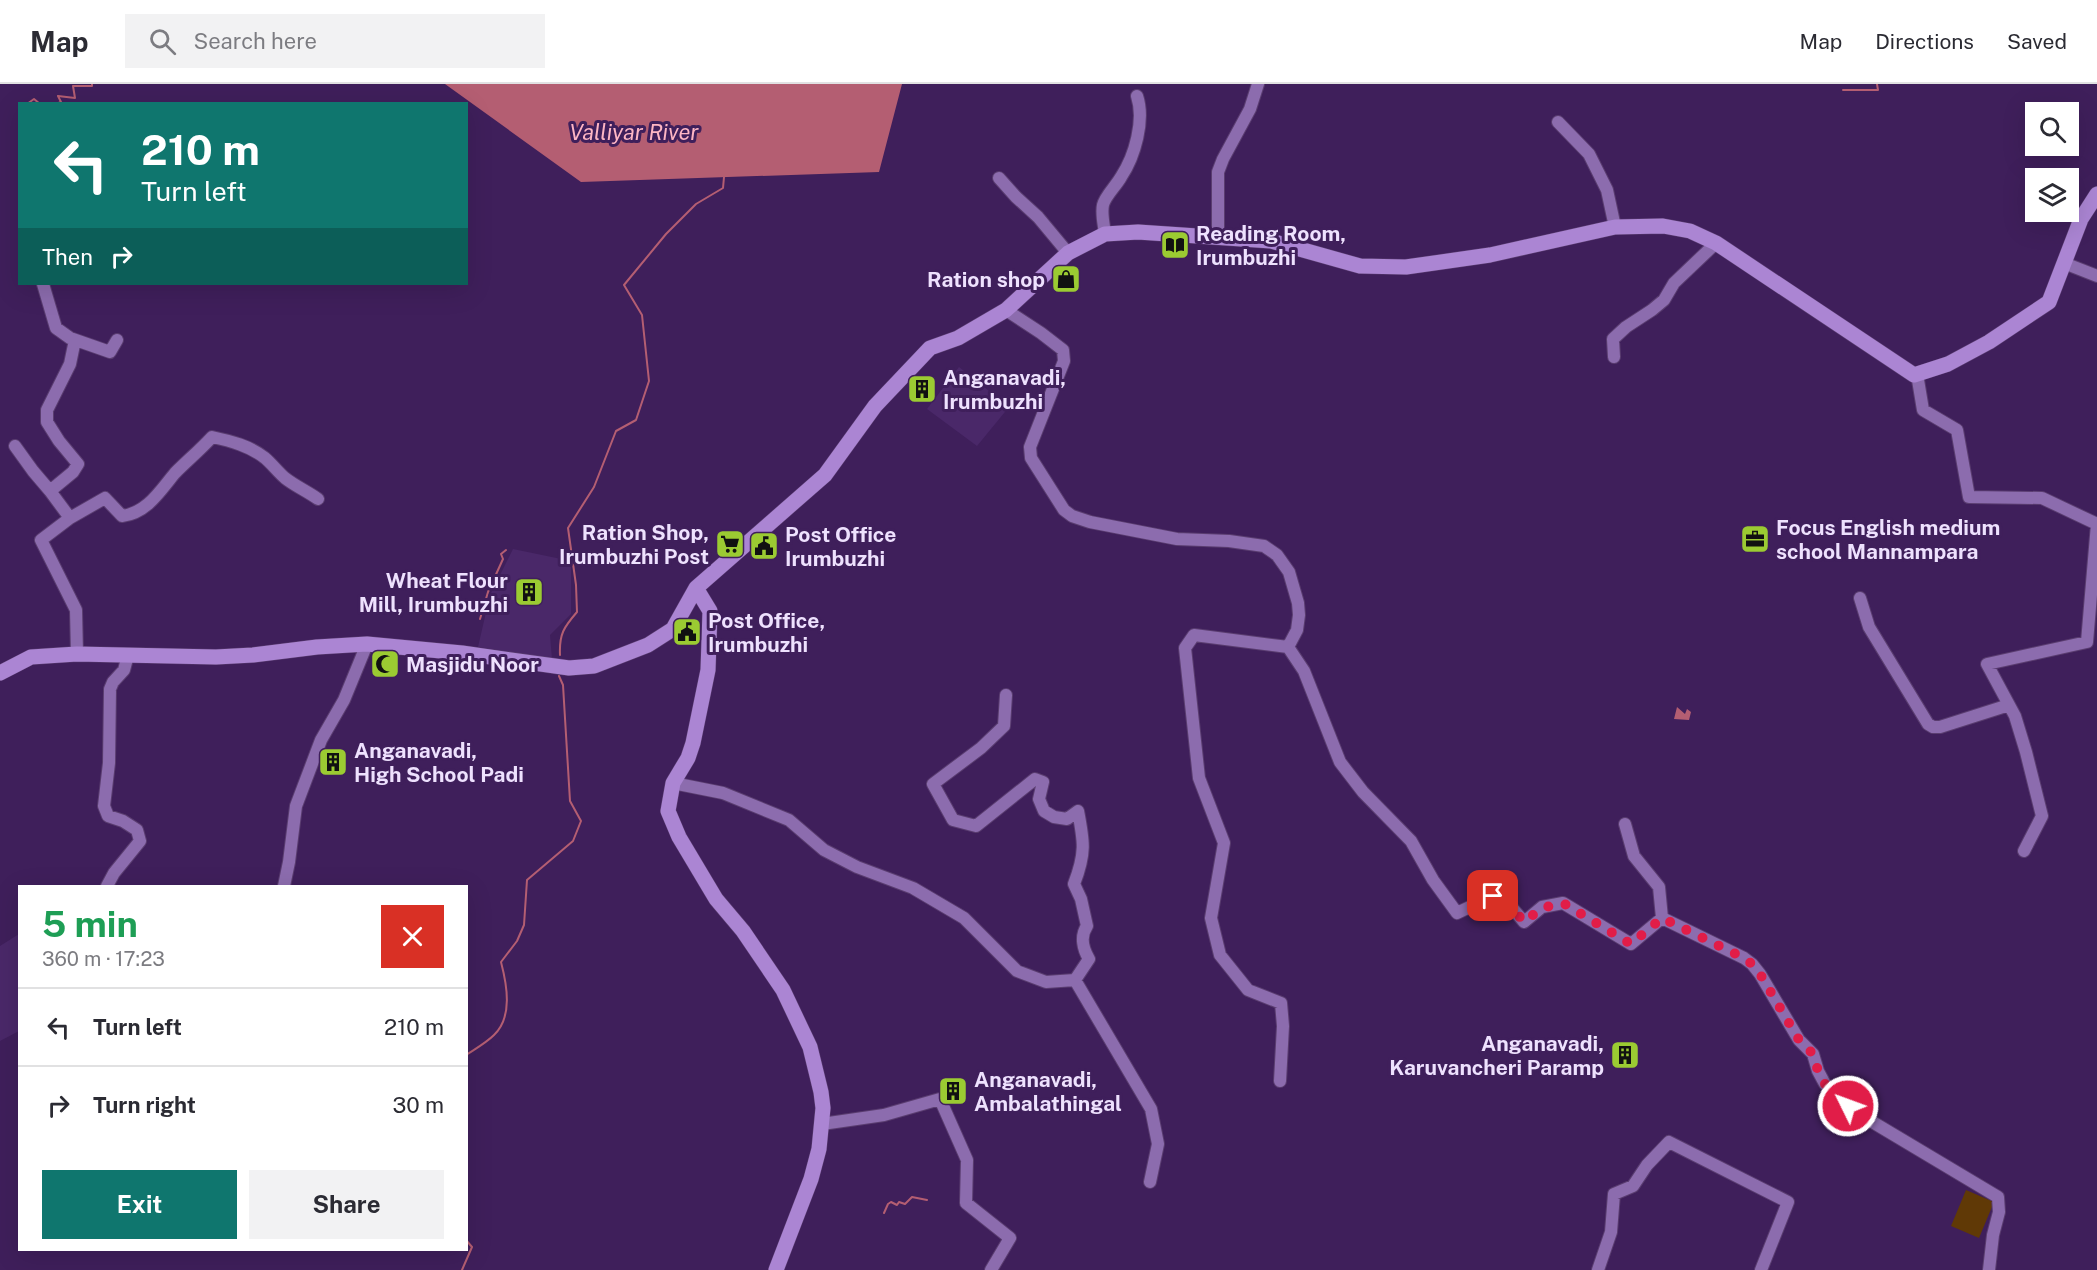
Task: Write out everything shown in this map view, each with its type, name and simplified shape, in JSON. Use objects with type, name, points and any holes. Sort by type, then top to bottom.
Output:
[{"type":"main road","points":[[0,674],[31,657],[77,654],[253,656],[317,646],[367,644],[462,653],[569,668],[594,666],[648,645],[673,629],[696,588],[825,475],[875,406],[930,348],[958,338],[1006,310],[1068,253],[1106,234],[1138,232],[1271,241],[1360,266],[1406,267],[1490,255],[1616,227],[1663,226],[1690,231],[1716,243],[1914,375],[1948,364],[1989,342],[2049,302],[2081,219],[2097,194]]},
{"type":"main road","points":[[696,588],[710,611],[708,670],[688,758],[673,783],[668,810],[678,837],[716,899],[743,931],[783,990],[810,1047],[823,1108],[819,1149],[811,1179],[776,1270]]},
{"type":"street","points":[[1218,238],[1218,172],[1250,109],[1258,84]]},
{"type":"street","points":[[1106,234],[1102,218],[1103,204],[1126,169],[1138,135],[1140,107],[1137,96]]},
{"type":"street","points":[[1558,122],[1589,154],[1607,190],[1616,227]]},
{"type":"street","points":[[999,178],[1038,217],[1068,253]]},
{"type":"street","points":[[1614,357],[1613,339],[1664,300],[1674,283],[1716,243]]},
{"type":"street","points":[[2064,264],[2097,276]]},
{"type":"street","points":[[43,285],[56,328],[75,340],[110,352],[117,340]]},
{"type":"street","points":[[1006,310],[1063,350],[1062,369],[1030,447],[1031,458],[1064,510],[1090,522],[1177,539],[1230,541],[1264,546],[1276,555],[1289,572],[1298,603],[1297,630],[1288,647]]},
{"type":"street","points":[[50,491],[73,472],[78,464],[47,422],[47,410],[70,364],[75,340]]},
{"type":"street","points":[[1917,374],[1923,410],[1957,430],[1969,497],[2042,498],[2097,524],[2087,642],[1987,664],[2015,716],[2042,816],[2024,851]]},
{"type":"street","points":[[77,654],[76,610],[41,540],[70,518],[105,498],[122,516],[133,514],[156,497],[176,472],[212,437],[254,450],[288,480],[318,499]]},
{"type":"street","points":[[15,446],[70,518]]},
{"type":"street","points":[[1860,598],[1869,627],[1928,724],[1940,727],[2009,705]]},
{"type":"street","points":[[1280,1081],[1283,1026],[1281,1003],[1248,990],[1238,980],[1220,955],[1211,918],[1224,843],[1199,778],[1185,648],[1194,635],[1288,647],[1304,671],[1340,762],[1363,792],[1411,841],[1433,880],[1457,913],[1493,896],[1503,897],[1524,922],[1542,908],[1563,903],[1631,944],[1662,918]]},
{"type":"street","points":[[284,885],[296,806],[321,740],[344,700],[367,644]]},
{"type":"street","points":[[108,885],[114,873],[140,841],[137,830],[123,821],[108,816],[104,806],[109,763],[110,689],[124,670],[128,655]]},
{"type":"street","points":[[1006,696],[1004,726],[981,748],[933,784],[953,820],[976,826],[1035,779],[1043,782],[1039,799],[1044,811],[1054,817],[1067,819],[1078,811],[1084,848],[1082,864],[1074,884],[1081,899],[1087,926],[1083,932],[1083,941],[1084,950],[1089,959],[1075,980]]},
{"type":"street","points":[[673,783],[723,793],[789,820],[824,850],[857,867],[913,888],[964,918],[1017,971],[1046,982],[1075,980]]},
{"type":"street","points":[[1625,824],[1634,856],[1659,887],[1662,918]]},
{"type":"street","points":[[1662,918],[1752,964],[1799,1040],[1813,1054],[1825,1084],[1838,1098],[1859,1114],[1998,1197],[1999,1212],[1993,1235],[1989,1270]]},
{"type":"street","points":[[1075,980],[1151,1108],[1158,1144],[1150,1182]]},
{"type":"street","points":[[822,1124],[891,1113],[940,1099],[967,1160],[966,1203],[1010,1238],[991,1270]]},
{"type":"street","points":[[1598,1270],[1611,1232],[1614,1194],[1633,1186],[1647,1165],[1669,1142],[1788,1202],[1761,1270]]},
{"type":"shaded area","points":[[959,367],[1009,407],[977,446],[927,409]]},
{"type":"shaded area","points":[[513,549],[571,561],[571,614],[550,635],[552,659],[478,647],[490,595]]},
{"type":"shaded area","points":[[18,935],[18,1032],[0,1041],[0,946]]},
{"type":"shaded area","points":[[1966,1190],[1994,1202],[1979,1238],[1951,1226]]},
{"type":"water","name":"Valliyar River","points":[[445,84],[902,84],[879,172],[581,182]]},
{"type":"water","points":[[1677,707],[1685,714],[1687,709],[1691,712],[1689,720],[1674,719]]},
{"type":"waterway","points":[[61,102],[58,96],[75,98],[73,86],[92,86],[92,84]]},
{"type":"waterway","points":[[1843,90],[1878,90],[1877,84]]},
{"type":"waterway","points":[[30,102],[34,99],[38,102]]},
{"type":"waterway","points":[[560,655],[563,631],[577,612],[576,585],[568,528],[594,487],[616,431],[636,420],[649,381],[642,315],[624,285],[666,234],[696,204],[723,188],[724,177]]},
{"type":"waterway","points":[[480,619],[488,592],[503,559],[501,554],[506,550]]},
{"type":"waterway","points":[[468,1054],[494,1035],[504,1019],[507,1000],[501,962],[517,941],[524,925],[527,880],[573,841],[581,821],[570,801],[563,685],[559,676]]},
{"type":"waterway","points":[[884,1213],[891,1202],[897,1205],[899,1202],[905,1204],[912,1197],[927,1200]]},
{"type":"waterway","points":[[462,1270],[472,1247],[468,1242]]},
{"type":"place","name":"Reading Room, Irumbuzhi","points":[[1175,245]]},
{"type":"place","name":"Ration shop","points":[[1066,279]]},
{"type":"place","name":"Anganavadi, Irumbuzhi","points":[[922,389]]},
{"type":"place","name":"Focus English medium school Mannampara","points":[[1755,539]]},
{"type":"place","name":"Ration Shop, Irumbuzhi Post","points":[[730,544]]},
{"type":"place","name":"Post Office Irumbuzhi","points":[[764,546]]},
{"type":"place","name":"Wheat Flour Mill, Irumbuzhi","points":[[529,592]]},
{"type":"place","name":"Post Office, Irumbuzhi","points":[[687,632]]},
{"type":"place","name":"Masjidu Noor","points":[[385,664]]},
{"type":"place","name":"Anganavadi, High School Padi","points":[[333,762]]},
{"type":"place","name":"Anganavadi, Karuvancheri Paramp","points":[[1625,1055]]},
{"type":"place","name":"Anganavadi, Ambalathingal","points":[[953,1091]]},
{"type":"route","points":[[1493,896],[1503,897],[1524,922],[1542,908],[1563,903],[1631,944],[1662,918],[1744,958],[1760,974],[1799,1040],[1813,1054],[1825,1084],[1848,1106]]}]
